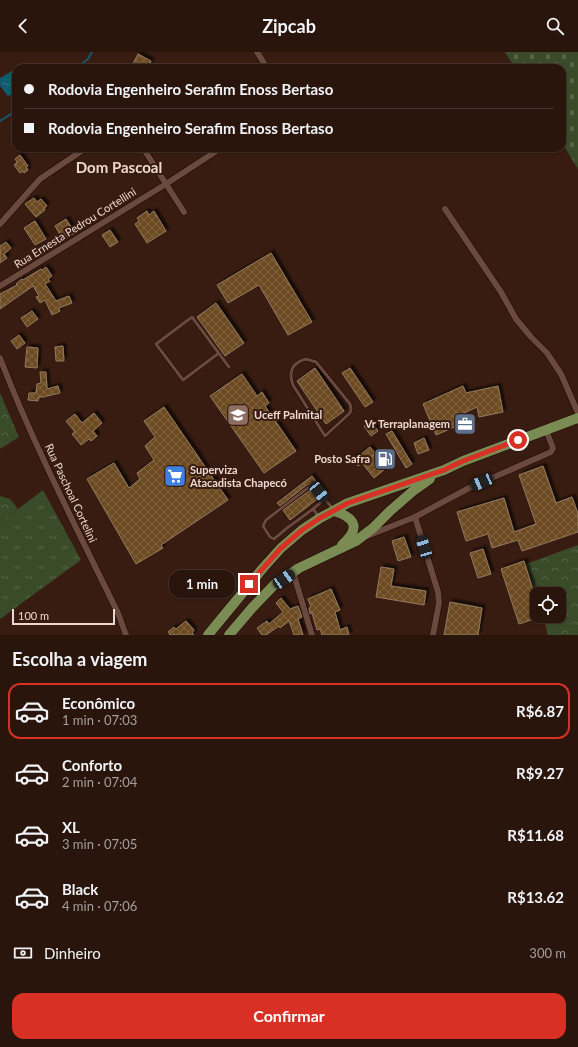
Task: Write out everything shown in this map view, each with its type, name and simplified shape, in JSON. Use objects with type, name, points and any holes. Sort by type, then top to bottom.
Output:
[{"type":"main road","points":[[208,635],[274,555],[290,540],[320,518],[348,503],[444,470],[463,461],[578,418]]},
{"type":"main road","points":[[229,635],[274,585],[293,572],[339,548],[356,541],[373,528],[390,510],[413,491],[444,470]]},
{"type":"main road","points":[[334,511],[342,513],[348,518],[353,524],[354,530],[339,548]]},
{"type":"street","points":[[257,52],[264,64]]},
{"type":"street","points":[[0,224],[40,179],[80,152]]},
{"type":"street","points":[[146,152],[184,212]]},
{"type":"street","name":"Rua Ernesta Pedrou Cortellini","points":[[0,286],[166,184],[215,152]]},
{"type":"street","points":[[445,209],[501,292],[516,319],[547,353],[560,374],[578,414]]},
{"type":"street","name":"Rua Paschoal Cortelini","points":[[0,358],[51,477],[118,613],[126,635]]},
{"type":"street","points":[[356,541],[415,517],[468,488],[551,452],[553,448],[546,430]]},
{"type":"street","points":[[415,517],[439,598],[433,635]]},
{"type":"street","points":[[293,572],[312,635]]},
{"type":"lane","points":[[219,353],[183,380],[156,344],[192,317],[219,353],[229,367]]},
{"type":"lane","points":[[306,359],[316,362],[350,404],[350,413],[325,436],[293,385],[290,377],[293,368],[299,361],[306,359]]},
{"type":"lane","points":[[325,499],[274,539],[270,537],[263,526],[266,520],[309,487],[319,492],[325,499],[334,511]]},
{"type":"lane","points":[[313,508],[320,518]]},
{"type":"green space","points":[[505,52],[578,52],[578,169],[566,150],[566,64],[512,64]]},
{"type":"green space","points":[[0,393],[19,437],[0,449]]},
{"type":"green space","points":[[43,490],[81,560],[0,619],[0,523]]},
{"type":"green space","points":[[0,496],[10,499],[18,509],[0,523]]},
{"type":"green space","points":[[578,545],[578,635],[548,635],[545,623],[566,623],[566,587],[534,587],[526,564]]},
{"type":"water","points":[[12,71],[12,94],[8,96],[0,86],[0,78]]},
{"type":"building","points":[[138,54],[151,61],[150,64],[133,64]]},
{"type":"building","points":[[20,155],[28,166],[26,167],[28,170],[24,173],[23,171],[20,173],[14,165],[17,162],[15,159]]},
{"type":"building","points":[[34,198],[37,202],[41,199],[47,206],[44,208],[45,210],[36,217],[25,204]]},
{"type":"building","points":[[147,211],[149,215],[154,211],[166,231],[147,243],[135,224],[139,221],[137,218]]},
{"type":"building","points":[[66,219],[75,233],[67,237],[65,234],[61,236],[55,226]]},
{"type":"building","points":[[35,221],[46,239],[35,245],[24,228]]},
{"type":"building","points":[[110,230],[118,242],[110,247],[102,235]]},
{"type":"building","points":[[6,242],[11,248],[4,254],[7,258],[0,263],[0,246]]},
{"type":"building","points":[[271,253],[312,322],[288,335],[259,285],[228,303],[217,285]]},
{"type":"building","points":[[46,267],[52,276],[48,279],[50,281],[45,284],[56,301],[69,296],[72,303],[59,308],[60,311],[52,315],[45,300],[40,303],[36,297],[39,296],[33,286],[0,309],[0,294],[17,285],[16,284],[22,279],[23,280]]},
{"type":"building","points":[[216,303],[244,343],[225,356],[197,317]]},
{"type":"building","points":[[32,311],[38,319],[27,327],[21,318]]},
{"type":"building","points":[[19,335],[25,343],[17,349],[11,341]]},
{"type":"building","points":[[63,346],[64,361],[56,361],[55,347]]},
{"type":"building","points":[[27,347],[38,348],[37,368],[25,367]]},
{"type":"building","points":[[315,368],[344,411],[326,424],[297,381]]},
{"type":"building","points":[[350,368],[373,402],[365,407],[342,373]]},
{"type":"building","points":[[40,372],[46,372],[47,389],[58,386],[60,393],[39,397],[38,401],[28,400],[29,393],[36,393],[37,384],[41,383]]},
{"type":"building","points":[[242,374],[257,396],[262,392],[269,403],[265,406],[296,451],[264,473],[210,396]]},
{"type":"building","points":[[463,386],[466,393],[498,386],[503,412],[479,417],[477,407],[462,414],[466,422],[436,435],[423,404]]},
{"type":"building","name":"Superviza Atacadista Chapecó","points":[[164,407],[228,500],[161,545],[163,548],[136,564],[87,479],[114,463],[129,488],[140,479],[137,473],[154,460],[145,446],[155,437],[144,421]]},
{"type":"building","points":[[94,413],[102,423],[93,431],[97,436],[91,441],[89,439],[81,445],[72,434],[75,432],[66,421],[75,414],[82,423]]},
{"type":"building","points":[[371,421],[378,431],[371,436],[364,426]]},
{"type":"building","points":[[392,431],[412,464],[406,468],[386,434]]},
{"type":"building","points":[[424,438],[429,450],[418,454],[414,443]]},
{"type":"building","points":[[370,447],[375,453],[373,455],[385,469],[374,478],[362,463],[358,466],[352,459],[358,455],[359,456]]},
{"type":"building","points":[[543,466],[556,503],[572,497],[578,514],[578,532],[522,551],[518,540],[492,548],[488,534],[466,541],[457,512],[504,498],[514,532],[536,524],[519,475]]},
{"type":"building","points":[[312,476],[325,493],[324,494],[320,489],[308,484],[280,506],[277,503]]},
{"type":"building","points":[[309,491],[320,497],[290,520],[283,510]]},
{"type":"building","points":[[404,537],[411,557],[398,561],[392,541]]},
{"type":"building","points":[[483,549],[491,574],[478,578],[470,553]]},
{"type":"building","points":[[524,561],[532,587],[530,587],[530,620],[519,624],[501,569]]},
{"type":"building","points":[[381,567],[394,569],[391,586],[426,591],[424,605],[376,597]]},
{"type":"building","points":[[331,589],[340,610],[335,612],[340,630],[347,627],[349,635],[322,635],[320,629],[317,630],[312,613],[310,614],[309,608],[311,607],[308,599]]},
{"type":"building","points":[[281,598],[290,609],[298,606],[302,617],[298,619],[303,635],[294,635],[289,621],[280,628],[279,626],[266,635],[262,635],[257,628],[267,621],[269,624],[283,612],[276,603]]},
{"type":"building","points":[[450,602],[482,608],[478,635],[444,635]]},
{"type":"building","points":[[186,621],[194,630],[192,633],[194,635],[169,635],[170,634],[168,632],[174,627],[176,629]]},
{"type":"waterway","points":[[81,64],[88,59],[92,52]]},
{"type":"waterway","points":[[0,121],[12,114]]},
{"type":"place","name":"Uceff Palmital","points":[[238,415]]},
{"type":"place","name":"Vr Terraplanagem","points":[[465,424]]},
{"type":"place","name":"Posto Safra","points":[[385,459]]},
{"type":"place","name":"Superviza Atacadista Chapecó","points":[[175,476]]},
{"type":"district","name":"Dom Pascoal","points":[[119,168]]},
{"type":"route","points":[[249,584],[281,548],[302,530],[320,518],[348,503],[444,470],[463,461],[518,440]]}]
